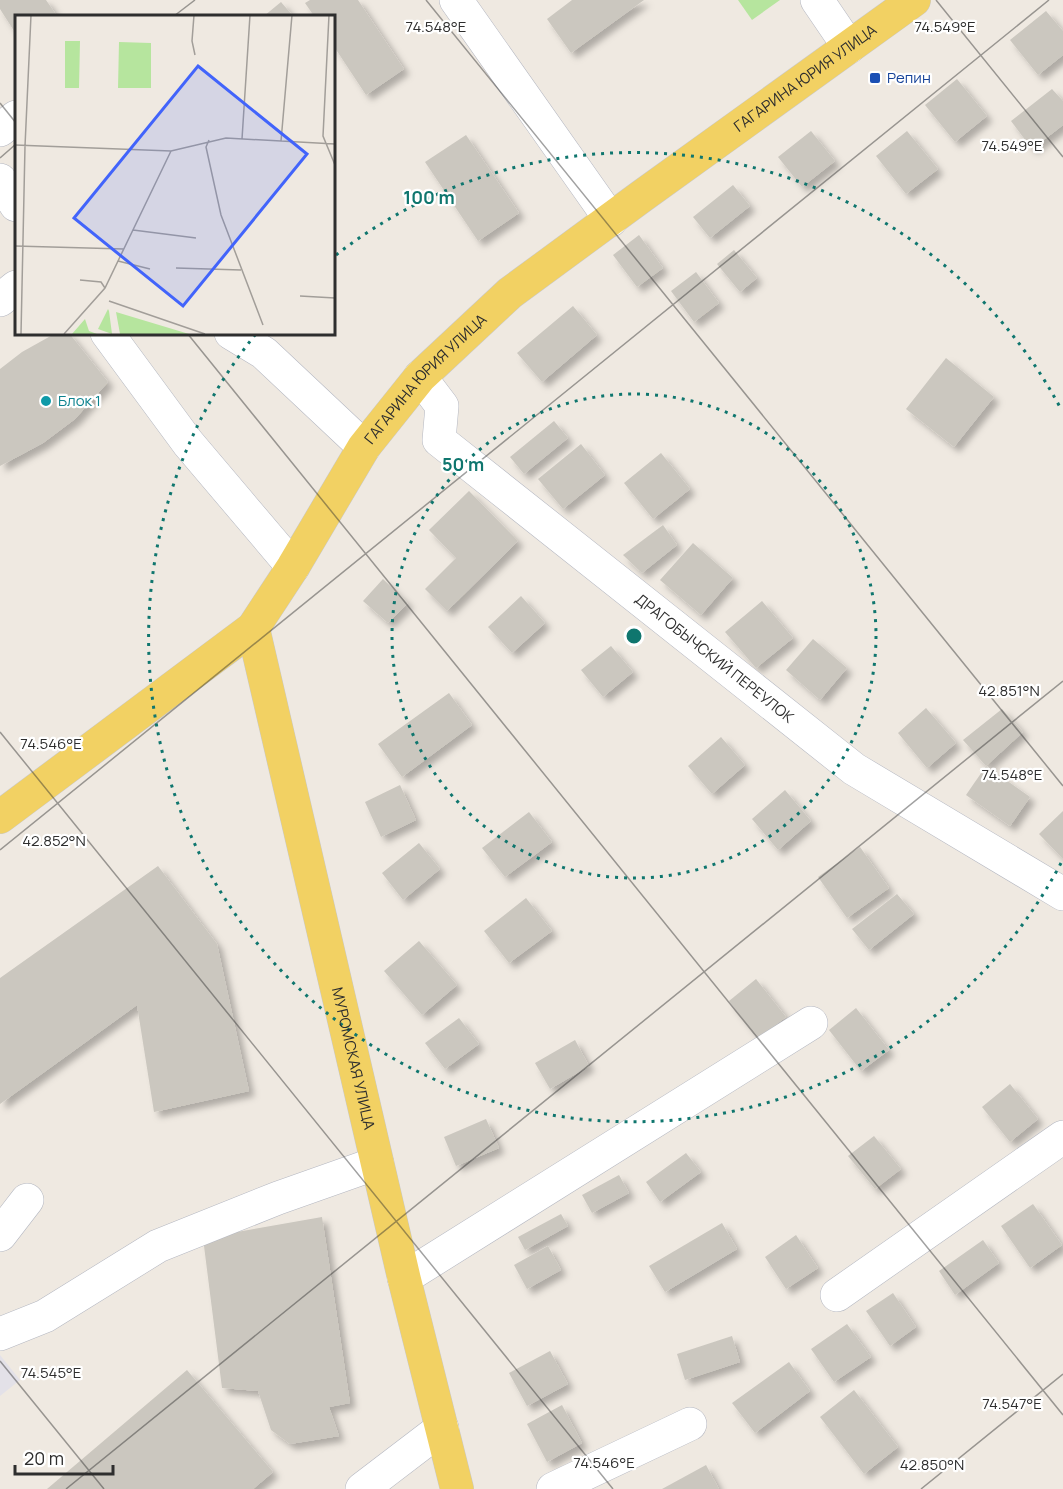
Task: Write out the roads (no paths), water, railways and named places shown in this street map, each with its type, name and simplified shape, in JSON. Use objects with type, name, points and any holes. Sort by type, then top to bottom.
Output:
[{"type":"main road","name":"ГАГАРИНА ЮРИЯ УЛИЦА","points":[[0,818],[253,628],[293,567],[364,447],[420,376],[510,293],[914,0]]},
{"type":"main road","name":"МУРОМСКАЯ УЛИЦА","points":[[253,628],[377,1163],[457,1489]]},
{"type":"street","points":[[456,0],[611,220]]},
{"type":"street","points":[[817,0],[849,47]]},
{"type":"street","points":[[0,130],[15,118]]},
{"type":"street","points":[[0,180],[15,203]]},
{"type":"street","points":[[0,300],[15,288]]},
{"type":"street","points":[[108,334],[188,443],[293,567]]},
{"type":"street","points":[[233,334],[264,353],[364,447]]},
{"type":"street","name":"ДРАГОБЫЧСКИЙ ПЕРЕУЛОК","points":[[420,376],[442,406],[439,440],[854,769],[1063,894]]},
{"type":"street","points":[[405,1278],[811,1023]]},
{"type":"street","points":[[837,1295],[1063,1137]]},
{"type":"street","points":[[0,1334],[45,1316],[158,1246],[278,1198],[377,1163]]},
{"type":"street","points":[[0,1235],[27,1200]]},
{"type":"street","points":[[553,1489],[690,1424]]},
{"type":"street","points":[[362,1489],[442,1428]]},
{"type":"place","name":"Репин","points":[[875,78]]},
{"type":"place","name":"Блок 1","points":[[46,401]]}]
